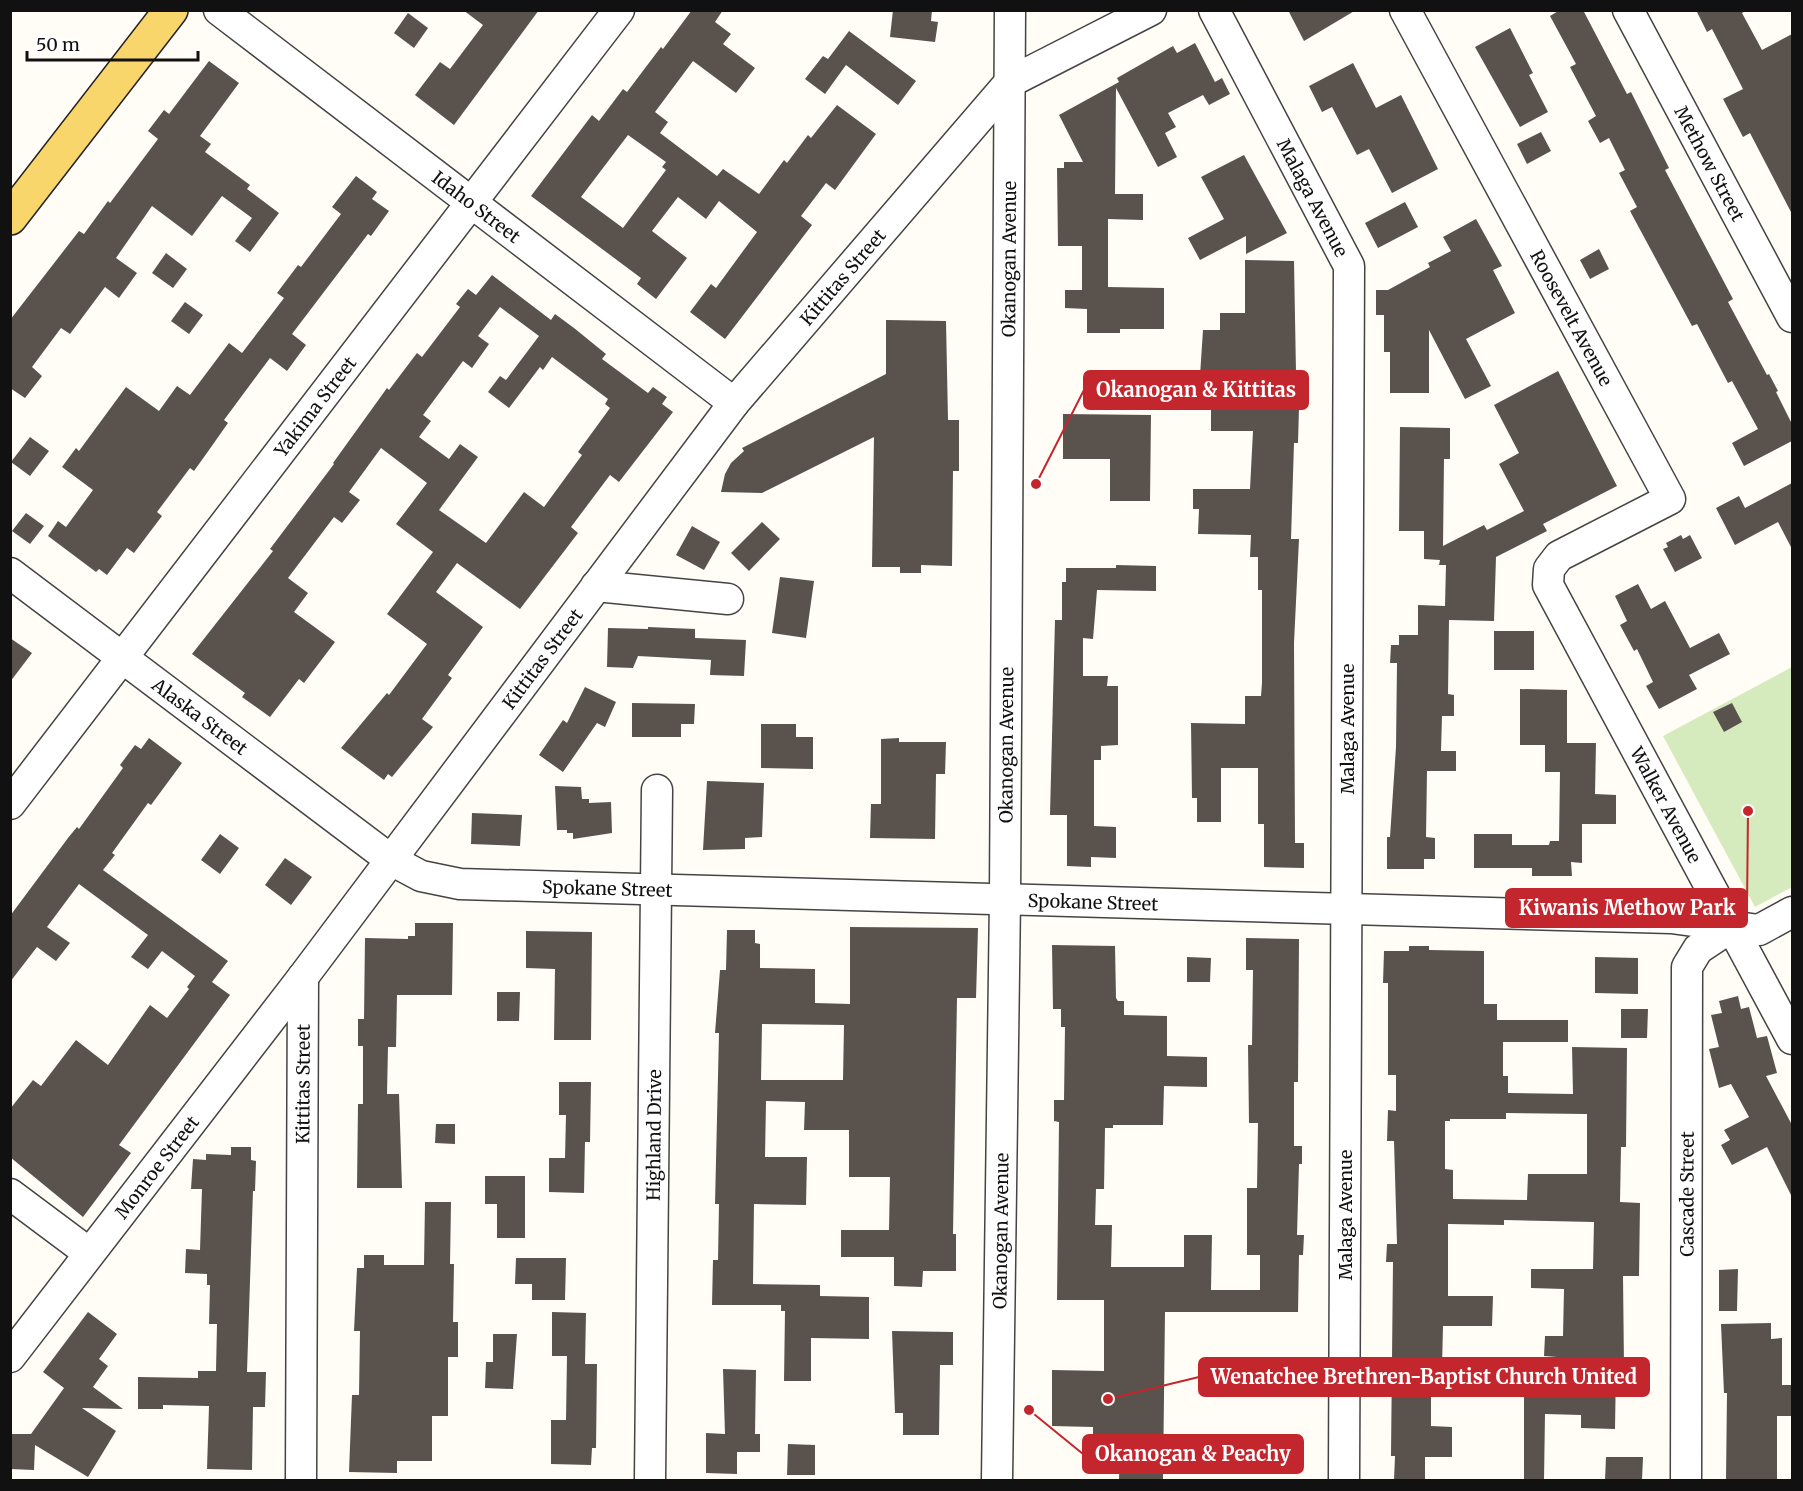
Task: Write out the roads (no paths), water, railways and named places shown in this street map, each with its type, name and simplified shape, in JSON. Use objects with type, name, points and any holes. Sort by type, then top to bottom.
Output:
[{"type":"main road","points":[[10,218],[171,10]]},
{"type":"street","name":"Idaho Street","points":[[219,10],[734,403]]},
{"type":"street","name":"Yakima Street","points":[[10,804],[619,10]]},
{"type":"street","name":"Okanogan Avenue","points":[[997,1480],[1005,899],[1010,10]]},
{"type":"street","name":"Kittitas Street","points":[[301,1480],[303,977],[734,403],[1010,82],[1151,10]]},
{"type":"street","name":"Malaga Avenue","points":[[1214,10],[1349,266],[1344,1480]]},
{"type":"street","name":"Roosevelt Avenue","points":[[1405,10],[1670,499],[1559,556],[1549,569]]},
{"type":"street","name":"Methow Street","points":[[1628,10],[1792,317]]},
{"type":"street","name":"Walker Avenue","points":[[1549,569],[1548,585],[1792,1039]]},
{"type":"street","name":"Alaska Street","points":[[10,573],[391,860]]},
{"type":"street","points":[[596,586],[728,600]]},
{"type":"street","name":"Highland Drive","points":[[650,1480],[657,790]]},
{"type":"street","name":"Spokane Street","points":[[391,860],[421,876],[460,884],[1671,918],[1759,930],[1792,912]]},
{"type":"street","name":"Cascade Street","points":[[1686,1480],[1687,967],[1698,948],[1731,927]]},
{"type":"street","name":"Monroe Street","points":[[10,1356],[303,977]]},
{"type":"street","points":[[10,1194],[89,1253]]},
{"type":"place","name":"Okanogan & Kittitas","points":[[1036,484]]},
{"type":"place","name":"Kiwanis Methow Park","points":[[1748,811]]},
{"type":"place","name":"Wenatchee Brethren-Baptist Church United","points":[[1108,1399]]},
{"type":"place","name":"Okanogan & Peachy","points":[[1029,1410]]}]
